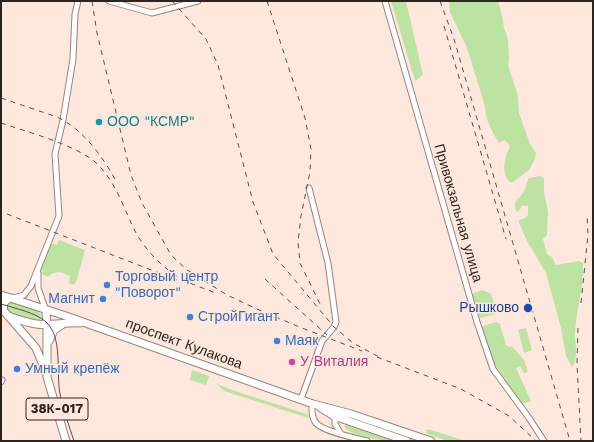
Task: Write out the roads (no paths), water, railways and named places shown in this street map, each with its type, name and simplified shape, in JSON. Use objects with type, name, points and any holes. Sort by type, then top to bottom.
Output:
[{"type":"main road","points":[[1,295],[12,298]]},
{"type":"main road","name":"проспект Кулакова","points":[[12,298],[301,399],[407,441]]},
{"type":"main road","points":[[12,298],[6,300],[3,305],[4,314],[36,348],[47,377]]},
{"type":"main road","points":[[32,324],[42,323],[45,320],[46,311]]},
{"type":"main road","points":[[46,311],[47,377]]},
{"type":"main road","points":[[4,314],[32,324],[89,324]]},
{"type":"main road","points":[[47,355],[49,340],[54,330],[67,323]]},
{"type":"main road","name":"38К-017","points":[[47,377],[66,441]]},
{"type":"main road","name":"проспект Кулакова","points":[[335,412],[431,441]]},
{"type":"street","points":[[12,298],[20,298],[28,291],[59,216],[55,154],[63,120],[73,59],[75,14],[78,1]]},
{"type":"street","points":[[109,1],[152,13],[198,1]]},
{"type":"street","name":"Привокзальная улица","points":[[385,1],[477,322],[493,369],[530,418],[544,441]]},
{"type":"street","points":[[301,399],[322,341],[334,327],[336,322],[328,263],[309,188]]},
{"type":"street","points":[[38,266],[38,288],[46,311]]},
{"type":"street","points":[[313,404],[313,418],[317,424],[341,435],[367,441]]},
{"type":"street","points":[[335,412],[335,424],[341,435]]},
{"type":"tram line","points":[[1,304],[37,316],[46,322],[51,329],[57,346],[60,394],[64,412],[74,441]]},
{"type":"railway","points":[[92,1],[97,33],[131,175],[142,203],[171,255],[187,270],[227,295],[302,328],[362,351]]},
{"type":"railway","points":[[172,1],[206,39],[218,65],[253,202],[273,254],[334,327],[353,343],[381,358]]},
{"type":"railway","points":[[267,1],[305,118],[311,149],[310,172],[301,216],[298,242],[300,263],[321,306]]},
{"type":"railway","points":[[440,1],[454,39],[570,441]]},
{"type":"railway","points":[[444,26],[506,239]]},
{"type":"railway","points":[[1,98],[57,117],[66,122],[84,136],[91,144],[116,181]]},
{"type":"railway","points":[[1,123],[62,144],[74,149],[94,161],[108,176],[139,238],[155,258],[181,279],[218,294]]},
{"type":"railway","points":[[7,214],[177,280]]},
{"type":"railway","points":[[581,303],[588,235],[587,214]]},
{"type":"railway","points":[[265,279],[327,335]]},
{"type":"railway","points":[[578,328],[577,364],[581,441]]},
{"type":"railway","points":[[377,357],[461,389],[509,416],[536,441]]},
{"type":"place","name":"ООО \"КСМР\"","points":[[99,122]]},
{"type":"place","name":"Торговый центр \"Поворот\"","points":[[107,285]]},
{"type":"place","name":"Магнит","points":[[103,299]]},
{"type":"place","name":"Рышково","points":[[528,308]]},
{"type":"place","name":"СтройГигант","points":[[190,317]]},
{"type":"place","name":"Маяк","points":[[277,341]]},
{"type":"place","name":"У Виталия","points":[[292,362]]},
{"type":"place","name":"Умный крепёж","points":[[17,369]]}]
